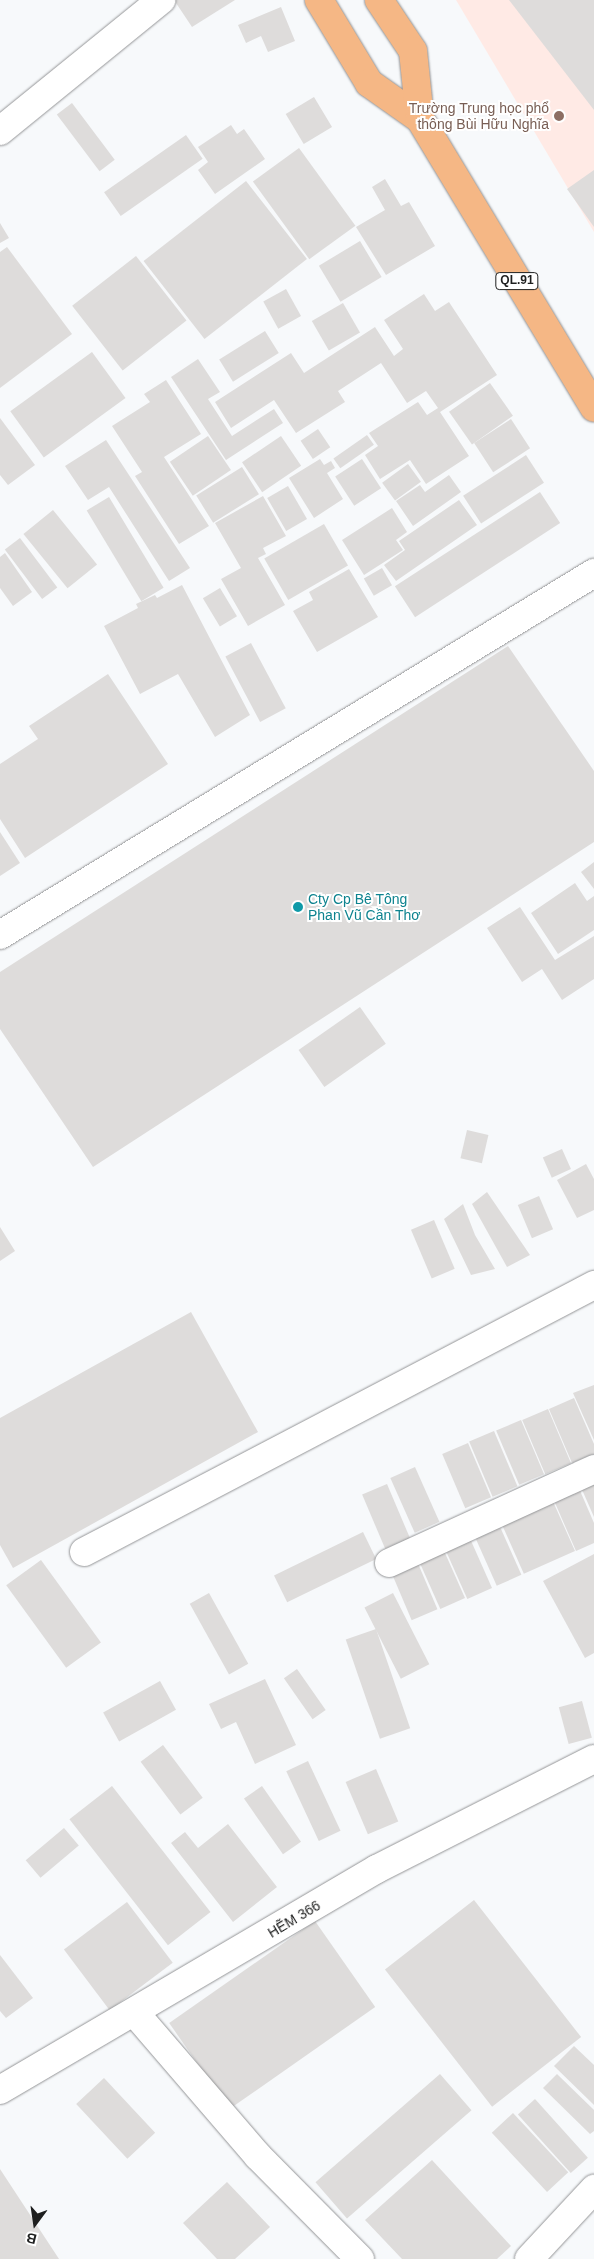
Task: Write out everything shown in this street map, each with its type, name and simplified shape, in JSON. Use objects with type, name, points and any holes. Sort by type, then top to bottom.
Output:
[{"type":"highway","name":"QL.91","points":[[319,0],[369,83],[420,119],[594,408]]},
{"type":"highway","name":"QL.91","points":[[379,0],[412,51],[420,119]]},
{"type":"street","points":[[0,131],[161,0]]},
{"type":"street","points":[[0,935],[594,573]]},
{"type":"street","points":[[84,1552],[594,1285]]},
{"type":"street","points":[[389,1563],[594,1470]]},
{"type":"street","name":"HẼM 366","points":[[0,2090],[135,2013],[377,1869],[594,1759]]},
{"type":"street","points":[[135,2013],[258,2156],[360,2259]]},
{"type":"street","points":[[529,2259],[594,2189]]},
{"type":"shaded area","name":"Trường Trung học phổ thông Bùi Hữu Nghĩa","points":[[456,0],[594,0],[594,232]]},
{"type":"building","points":[[174,0],[235,0],[192,27]]},
{"type":"building","points":[[509,0],[594,0],[594,110]]},
{"type":"building","points":[[281,7],[295,41],[268,52],[261,36],[246,43],[238,25]]},
{"type":"building","points":[[314,97],[332,127],[304,144],[286,114]]},
{"type":"building","points":[[72,103],[115,160],[100,171],[57,114]]},
{"type":"building","points":[[231,125],[237,134],[244,129],[265,159],[215,194],[198,170],[208,162],[198,147]]},
{"type":"building","points":[[186,135],[203,159],[121,216],[104,192]]},
{"type":"building","points":[[299,148],[355,226],[309,259],[253,182]]},
{"type":"building","points":[[594,170],[594,227],[567,189]]},
{"type":"building","points":[[385,179],[401,206],[409,202],[435,246],[386,275],[356,227],[385,210],[372,187]]},
{"type":"building","points":[[246,181],[307,259],[205,339],[144,261]]},
{"type":"building","points":[[0,223],[9,238],[0,243]]},
{"type":"building","points":[[360,241],[382,277],[340,302],[319,266]]},
{"type":"building","points":[[7,247],[72,334],[0,388],[0,252]]},
{"type":"building","points":[[136,256],[186,321],[123,370],[72,306]]},
{"type":"building","points":[[286,289],[301,316],[278,329],[263,302]]},
{"type":"building","points":[[424,294],[435,311],[449,302],[497,375],[440,412],[469,456],[426,484],[410,460],[380,479],[365,455],[378,446],[369,433],[418,402],[427,415],[438,408],[426,391],[407,403],[381,363],[338,391],[345,402],[296,433],[274,400],[231,428],[215,402],[291,353],[304,373],[375,327],[394,356],[403,349],[384,320]]},
{"type":"building","points":[[343,303],[360,332],[329,350],[312,321]]},
{"type":"building","points":[[265,331],[279,353],[233,382],[219,360]]},
{"type":"building","points":[[92,352],[126,398],[44,457],[10,411]]},
{"type":"building","points":[[198,359],[220,392],[208,399],[232,436],[274,409],[283,423],[226,460],[171,377]]},
{"type":"building","points":[[166,380],[201,434],[164,457],[209,526],[179,544],[135,476],[142,472],[112,426],[150,402],[144,394]]},
{"type":"building","points":[[490,383],[513,416],[472,444],[449,412]]},
{"type":"building","points":[[0,418],[35,465],[8,485],[0,475]]},
{"type":"building","points":[[511,419],[530,448],[493,472],[474,443]]},
{"type":"building","points":[[318,429],[330,447],[313,459],[301,441]]},
{"type":"building","points":[[367,435],[374,445],[340,468],[333,459]]},
{"type":"building","points":[[208,436],[231,470],[193,496],[170,462]]},
{"type":"building","points":[[281,436],[301,466],[262,492],[242,462]]},
{"type":"building","points":[[106,440],[190,568],[169,581],[109,487],[88,500],[65,466]]},
{"type":"building","points":[[526,455],[544,483],[481,524],[463,496]]},
{"type":"building","points":[[320,459],[324,465],[331,461],[335,468],[327,473],[343,499],[314,518],[289,478]]},
{"type":"building","points":[[362,459],[381,488],[354,506],[335,476]]},
{"type":"building","points":[[408,464],[421,482],[395,501],[382,483]]},
{"type":"building","points":[[242,467],[259,494],[213,523],[196,496]]},
{"type":"building","points":[[449,475],[461,492],[413,526],[396,501],[420,485],[425,492]]},
{"type":"building","points":[[288,486],[307,519],[286,531],[267,498]]},
{"type":"building","points":[[540,492],[560,523],[415,617],[395,586]]},
{"type":"building","points":[[263,496],[286,536],[263,548],[266,554],[258,558],[285,605],[248,626],[221,579],[241,568],[215,523]]},
{"type":"building","points":[[109,497],[164,588],[141,601],[87,510]]},
{"type":"building","points":[[459,500],[477,525],[396,581],[384,565],[405,550],[399,541]]},
{"type":"building","points":[[392,508],[407,532],[396,540],[403,550],[364,575],[342,540]]},
{"type":"building","points":[[53,510],[97,564],[68,588],[23,534]]},
{"type":"building","points":[[324,524],[348,566],[288,600],[264,558]]},
{"type":"building","points":[[20,538],[57,588],[42,599],[5,549]]},
{"type":"building","points":[[5,553],[32,592],[13,606],[0,588],[0,557]]},
{"type":"building","points":[[382,568],[392,585],[374,596],[364,578]]},
{"type":"building","points":[[349,569],[378,617],[317,652],[293,611],[313,600],[309,592]]},
{"type":"building","points":[[182,585],[250,715],[215,737],[178,674],[140,694],[104,626],[138,608],[136,604],[155,595],[157,598]]},
{"type":"building","points":[[220,588],[237,616],[220,627],[203,598]]},
{"type":"building","points":[[251,643],[286,708],[260,722],[225,657]]},
{"type":"building","name":"Cty Cp Bê Tông Phan Vũ Cần Thơ","points":[[508,646],[594,771],[594,842],[93,1167],[0,1029],[0,972]]},
{"type":"building","points":[[108,674],[168,764],[25,858],[0,819],[0,764],[38,739],[29,726]]},
{"type":"building","points":[[0,832],[20,863],[0,876]]},
{"type":"building","points":[[594,862],[594,889],[581,872]]},
{"type":"building","points":[[575,883],[587,901],[594,896],[594,930],[558,954],[531,913]]},
{"type":"building","points":[[520,907],[555,960],[594,936],[594,979],[562,1000],[542,969],[522,982],[487,928]]},
{"type":"building","points":[[360,1007],[386,1044],[324,1087],[299,1050]]},
{"type":"building","points":[[467,1130],[488,1135],[482,1163],[460,1158]]},
{"type":"building","points":[[562,1149],[571,1169],[552,1178],[543,1158]]},
{"type":"building","points":[[586,1164],[594,1179],[594,1210],[577,1218],[557,1180]]},
{"type":"building","points":[[487,1192],[530,1255],[507,1267],[472,1204]]},
{"type":"building","points":[[539,1196],[553,1229],[532,1238],[518,1205]]},
{"type":"building","points":[[463,1204],[475,1235],[495,1269],[471,1275],[444,1219]]},
{"type":"building","points":[[434,1220],[455,1269],[432,1279],[411,1230]]},
{"type":"building","points":[[0,1227],[15,1251],[0,1261]]},
{"type":"building","points":[[191,1312],[258,1432],[13,1568],[0,1545],[0,1418]]},
{"type":"building","points":[[594,1385],[594,1440],[573,1393]]},
{"type":"building","points":[[574,1398],[594,1444],[594,1454],[572,1463],[549,1409]]},
{"type":"building","points":[[548,1409],[571,1463],[545,1474],[522,1420]]},
{"type":"building","points":[[521,1420],[544,1474],[519,1485],[496,1431]]},
{"type":"building","points":[[494,1431],[517,1486],[493,1497],[469,1442]]},
{"type":"building","points":[[468,1443],[491,1497],[465,1508],[442,1454]]},
{"type":"building","points":[[415,1467],[439,1522],[415,1533],[390,1478]]},
{"type":"building","points":[[594,1479],[594,1517],[580,1485]]},
{"type":"building","points":[[387,1484],[410,1538],[385,1549],[362,1495]]},
{"type":"building","points":[[578,1486],[594,1523],[594,1543],[576,1551],[552,1496]]},
{"type":"building","points":[[551,1497],[575,1551],[524,1574],[500,1520]]},
{"type":"building","points":[[497,1520],[521,1575],[497,1586],[472,1531]]},
{"type":"building","points":[[363,1532],[376,1559],[287,1602],[274,1575]]},
{"type":"building","points":[[468,1534],[492,1588],[467,1599],[443,1545]]},
{"type":"building","points":[[441,1544],[465,1598],[440,1609],[416,1555]]},
{"type":"building","points":[[414,1554],[437,1609],[412,1620],[388,1565]]},
{"type":"building","points":[[594,1554],[594,1653],[585,1658],[543,1581]]},
{"type":"building","points":[[41,1560],[101,1643],[66,1668],[6,1585]]},
{"type":"building","points":[[209,1593],[248,1664],[229,1675],[190,1604]]},
{"type":"building","points":[[393,1593],[429,1664],[401,1679],[364,1608]]},
{"type":"building","points":[[376,1629],[410,1728],[380,1739],[346,1639]]},
{"type":"building","points":[[297,1669],[326,1710],[313,1719],[284,1678]]},
{"type":"building","points":[[265,1679],[296,1745],[255,1764],[236,1722],[221,1729],[209,1704]]},
{"type":"building","points":[[160,1681],[176,1710],[119,1741],[103,1713]]},
{"type":"building","points":[[582,1701],[592,1738],[569,1744],[559,1707]]},
{"type":"building","points":[[163,1745],[203,1798],[180,1815],[141,1762]]},
{"type":"building","points":[[308,1761],[341,1831],[319,1841],[286,1771]]},
{"type":"building","points":[[376,1769],[398,1821],[368,1834],[346,1782]]},
{"type":"building","points":[[112,1786],[211,1912],[168,1945],[69,1819]]},
{"type":"building","points":[[262,1786],[301,1842],[283,1854],[244,1799]]},
{"type":"building","points":[[228,1824],[277,1887],[233,1922],[171,1843],[185,1832],[198,1848]]},
{"type":"building","points":[[64,1828],[79,1846],[40,1878],[26,1860]]},
{"type":"building","points":[[474,1900],[581,2037],[492,2107],[385,1970]]},
{"type":"building","points":[[127,1902],[173,1963],[110,2010],[64,1950]]},
{"type":"building","points":[[315,1921],[375,2007],[229,2109],[169,2023]]},
{"type":"building","points":[[0,1955],[33,1998],[6,2018],[0,2011]]},
{"type":"building","points":[[574,2046],[594,2065],[594,2105],[554,2066]]},
{"type":"building","points":[[440,2074],[471,2110],[347,2218],[315,2182]]},
{"type":"building","points":[[557,2074],[594,2110],[594,2131],[590,2134],[543,2088]]},
{"type":"building","points":[[104,2078],[155,2133],[127,2159],[76,2104]]},
{"type":"building","points":[[535,2099],[588,2158],[571,2173],[518,2114]]},
{"type":"building","points":[[513,2113],[568,2172],[547,2192],[492,2133]]},
{"type":"building","points":[[432,2160],[511,2246],[497,2259],[402,2259],[365,2220]]},
{"type":"building","points":[[0,2169],[59,2259],[0,2259]]},
{"type":"building","points":[[227,2182],[270,2227],[235,2259],[217,2259],[183,2223]]},
{"type":"place","name":"Trường Trung học phổ thông Bùi Hữu Nghĩa","points":[[559,116]]},
{"type":"place","name":"Cty Cp Bê Tông Phan Vũ Cần Thơ","points":[[298,907]]}]
